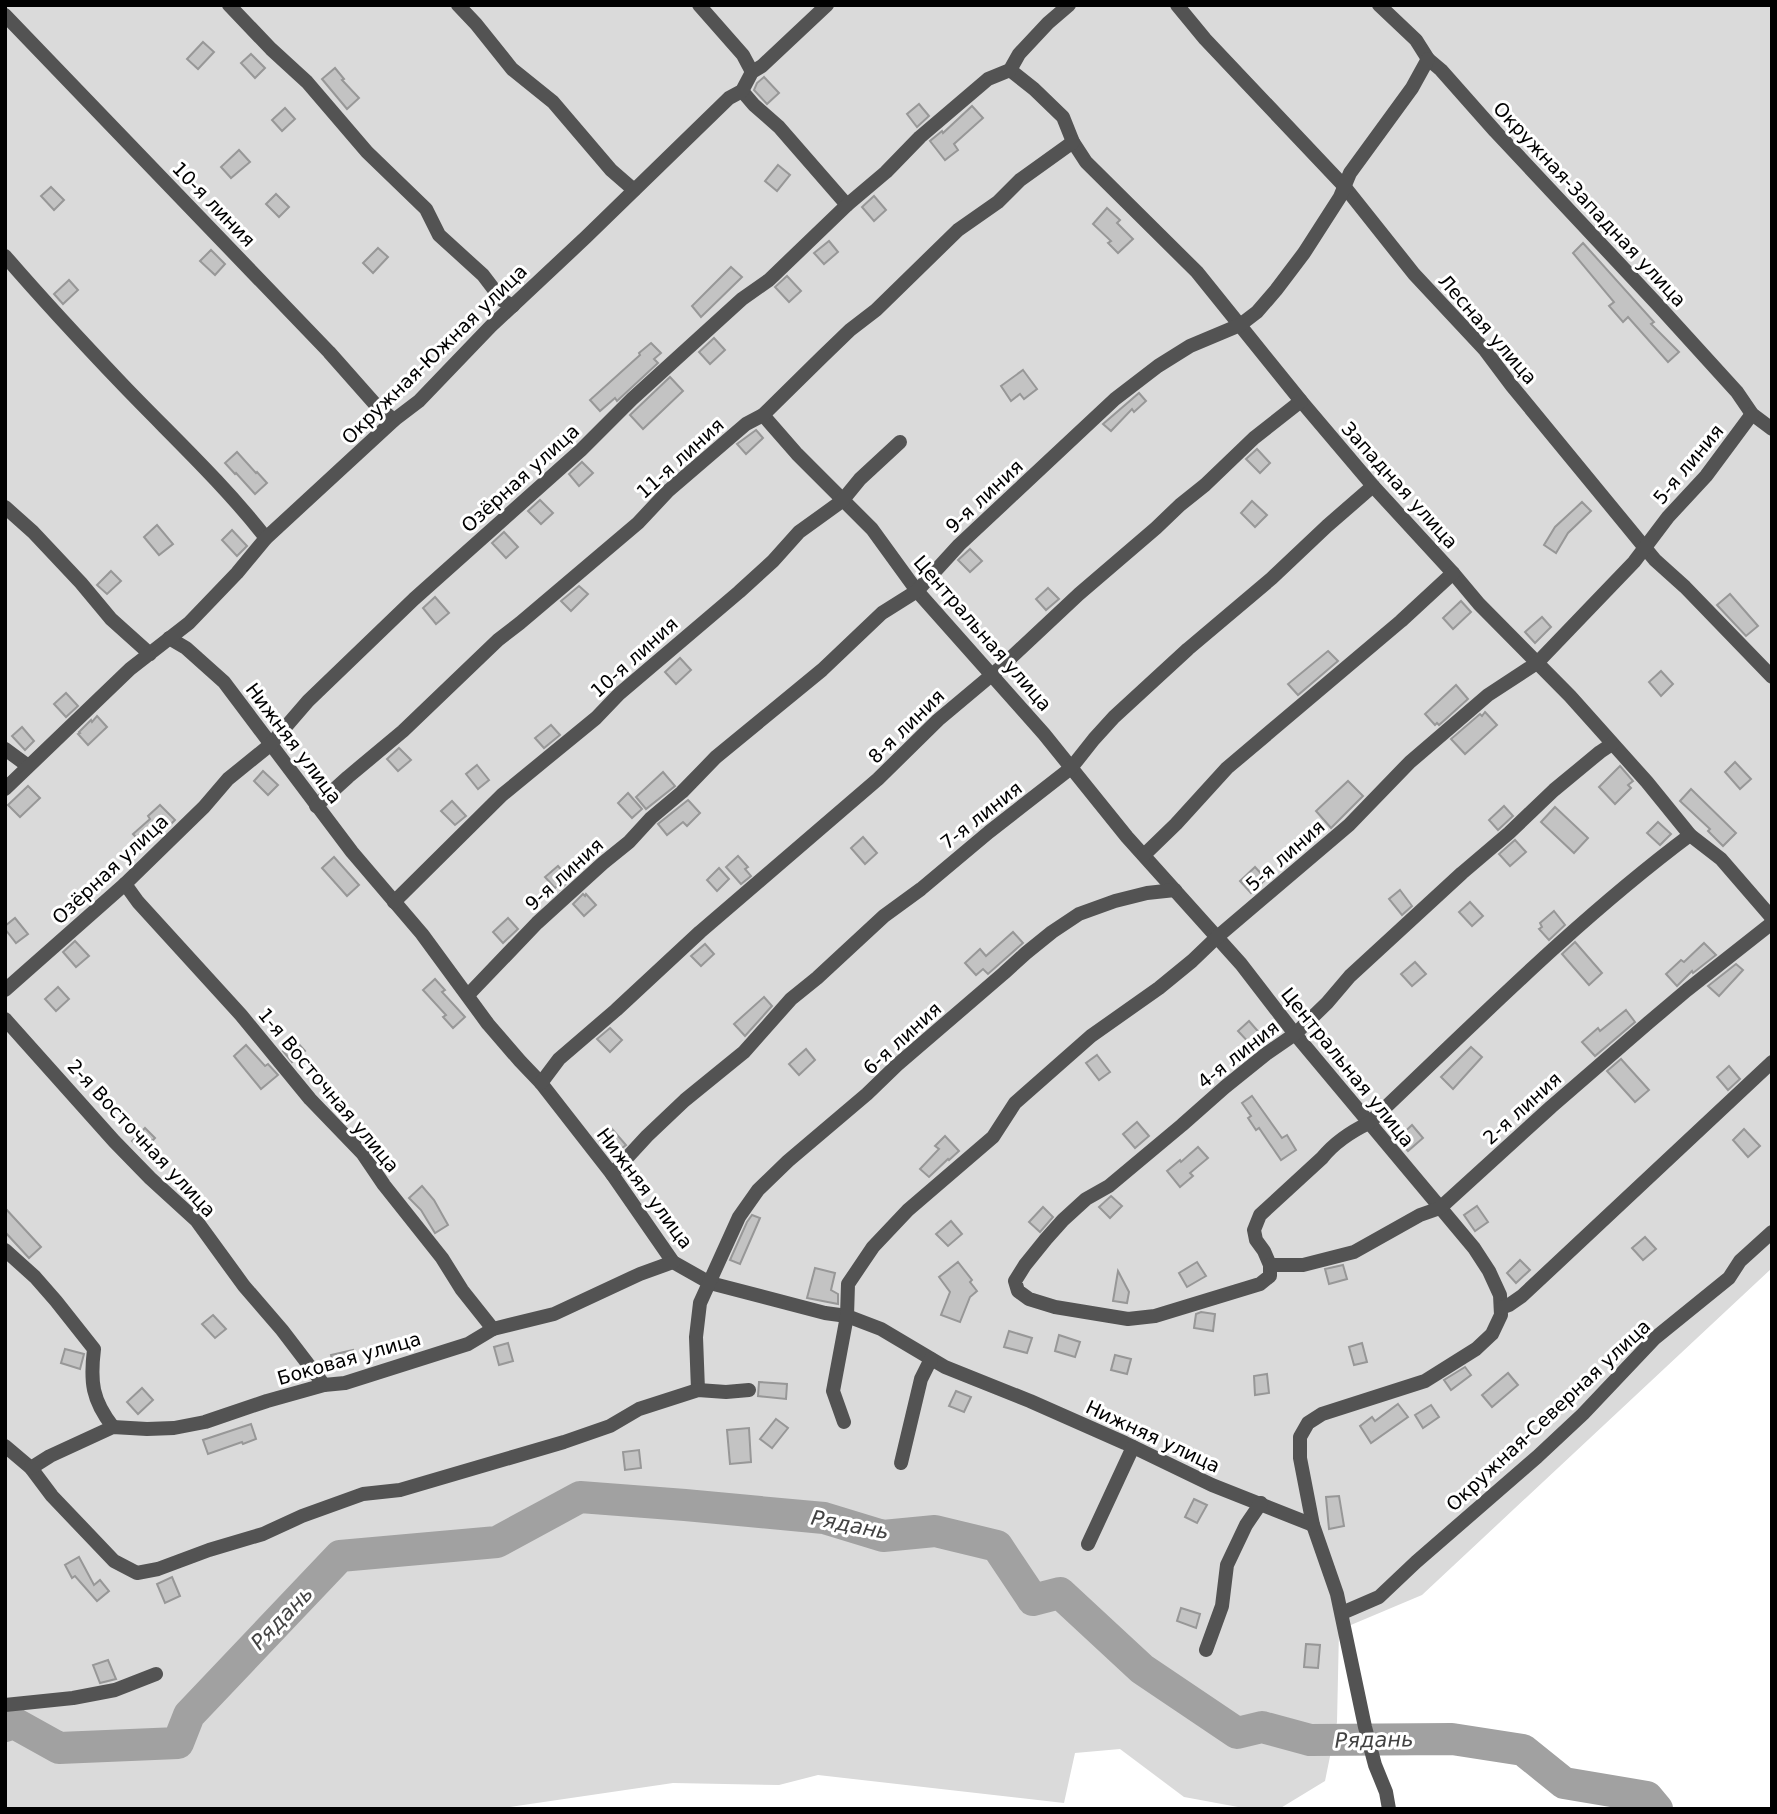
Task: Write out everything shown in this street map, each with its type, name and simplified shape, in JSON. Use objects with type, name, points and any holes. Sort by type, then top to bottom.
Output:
[{"type":"street","points":[[229,5],[307,82],[367,152],[426,209],[439,234],[484,275],[502,300],[513,306]]},
{"type":"street","points":[[458,5],[512,69],[553,102],[611,170],[634,190]]},
{"type":"street","points":[[699,5],[743,55],[752,72]]},
{"type":"street","name":"Окружная-Южная улица","points":[[5,789],[130,668],[189,624],[266,538],[419,401],[491,326],[729,98],[742,92],[752,72],[762,66],[827,5]]},
{"type":"street","name":"Озёрная улица","points":[[5,990],[125,884],[204,807],[228,779],[270,745],[308,701],[414,598],[581,450],[632,399],[742,299],[769,280],[920,137],[988,79],[1010,70],[1019,54],[1069,5]]},
{"type":"street","name":"Лесная улица","points":[[1177,5],[1214,49],[1344,186],[1414,274],[1485,350],[1655,560],[1685,587],[1772,677]]},
{"type":"street","name":"Окружная-Западная улица","points":[[1379,5],[1416,40],[1428,59],[1657,304],[1737,392],[1752,414],[1772,429]]},
{"type":"street","name":"10-я линия","points":[[5,15],[394,421]]},
{"type":"street","name":"9-я линия","points":[[468,995],[537,923],[629,842],[716,757],[822,670],[883,613],[916,591],[960,545],[1115,399],[1158,366],[1190,346],[1240,325],[1257,312],[1304,253],[1340,197],[1350,173],[1412,88],[1428,59]]},
{"type":"street","name":"Западная улица","points":[[1010,70],[1063,117],[1073,142],[1086,162],[1197,272],[1373,486],[1486,612],[1570,696],[1690,835],[1721,859],[1772,921]]},
{"type":"street","points":[[742,92],[779,127],[847,205]]},
{"type":"street","name":"11-я линия","points":[[316,806],[403,731],[498,639],[520,624],[638,523],[668,491],[746,424],[763,415],[958,230],[1073,142]]},
{"type":"street","points":[[5,256],[124,387],[213,477],[266,538]]},
{"type":"street","name":"8-я линия","points":[[541,1083],[559,1059],[700,932],[878,779],[938,720],[1030,642],[1079,594],[1205,485],[1254,438],[1301,401]]},
{"type":"street","name":"5-я линия","points":[[844,1422],[833,1391],[847,1316],[848,1284],[873,1247],[908,1210],[993,1137],[1015,1103],[1091,1036],[1192,961],[1349,825],[1410,762],[1488,695],[1537,663],[1646,548],[1668,517],[1713,468],[1752,414]]},
{"type":"street","name":"Центральная улица","points":[[763,415],[797,454],[872,529],[916,591],[1044,734],[1144,855],[1241,964],[1368,1123],[1474,1248],[1500,1295],[1501,1308]]},
{"type":"street","name":"10-я линия","points":[[394,902],[502,795],[596,718],[619,694],[739,592],[773,561],[799,532],[842,500],[860,479],[900,442]]},
{"type":"street","name":"7-я линия","points":[[612,1174],[685,1100],[744,1052],[791,999],[884,916],[1071,768],[1114,717],[1373,486]]},
{"type":"street","points":[[5,507],[33,532],[111,619],[150,654]]},
{"type":"street","points":[[1144,855],[1227,768],[1401,621],[1453,573]]},
{"type":"street","name":"Нижняя улица","points":[[169,638],[186,648],[224,682],[352,852],[422,934],[488,1024],[541,1083],[612,1174],[673,1262],[710,1283],[825,1313],[847,1316],[881,1329],[945,1367],[1030,1401],[1212,1485],[1312,1525]]},
{"type":"street","name":"4-я линия","points":[[1270,1265],[1269,1276],[1260,1284],[1155,1316],[1128,1320],[1055,1307],[1029,1299],[1017,1291],[1015,1281],[1063,1220],[1086,1199],[1109,1185],[1225,1087],[1295,1034],[1350,976],[1462,873],[1553,790],[1612,744]]},
{"type":"street","points":[[5,749],[28,766]]},
{"type":"street","points":[[1270,1265],[1256,1240],[1254,1230],[1260,1215],[1330,1148],[1349,1132],[1368,1123],[1501,996],[1615,896],[1690,835]]},
{"type":"street","name":"1-я Восточная улица","points":[[125,884],[138,902],[241,1015],[310,1099],[363,1154],[493,1329]]},
{"type":"street","name":"6-я линия","points":[[698,1390],[695,1337],[701,1303],[739,1217],[758,1190],[1026,953],[1079,914],[1147,893],[1175,890]]},
{"type":"street","name":"2-я линия","points":[[1270,1265],[1303,1265],[1354,1252],[1420,1215],[1440,1208],[1686,990],[1772,921]]},
{"type":"street","name":"2-я Восточная улица","points":[[5,1019],[114,1141],[196,1220],[244,1286],[324,1385]]},
{"type":"street","points":[[1390,1809],[1365,1727],[1337,1594],[1312,1525],[1300,1458],[1300,1437],[1308,1423],[1322,1414],[1425,1381],[1476,1349],[1492,1334],[1501,1315],[1501,1308],[1522,1296],[1772,1062]]},
{"type":"street","name":"Окружная-Северная улица","points":[[1342,1613],[1379,1597],[1457,1528],[1583,1414],[1655,1338],[1729,1278],[1740,1261],[1772,1231]]},
{"type":"street","points":[[5,1250],[57,1301],[94,1349],[91,1373],[95,1393],[104,1415],[113,1427]]},
{"type":"street","name":"Боковая улица","points":[[31,1468],[50,1456],[113,1427],[174,1428],[205,1422],[324,1385],[345,1383],[468,1343],[493,1329],[554,1314],[640,1274],[673,1262]]},
{"type":"street","points":[[901,1463],[921,1379],[931,1359]]},
{"type":"street","points":[[5,1446],[31,1468],[52,1496],[114,1561],[137,1573],[158,1569],[263,1534],[302,1516],[363,1494],[400,1490],[564,1442],[610,1426],[639,1409],[698,1390],[749,1390]]},
{"type":"street","points":[[1088,1544],[1133,1447]]},
{"type":"street","points":[[1206,1650],[1222,1606],[1227,1565],[1246,1525],[1261,1503]]},
{"type":"street","points":[[5,1705],[73,1698],[115,1690],[156,1674]]},
{"type":"shaded area","points":[[5,5],[1772,5],[1772,1268],[1422,1595],[1339,1630],[1337,1722],[1325,1781],[1279,1809],[1249,1809],[1184,1797],[1120,1749],[1075,1753],[1064,1803],[818,1775],[779,1785],[673,1783],[496,1809],[5,1809]]},
{"type":"building","points":[[203,42],[214,52],[198,69],[187,59]]},
{"type":"building","points":[[251,54],[265,68],[255,78],[241,63]]},
{"type":"building","points":[[335,68],[359,98],[347,109],[322,79]]},
{"type":"building","points":[[764,77],[779,93],[767,104],[754,90]]},
{"type":"building","points":[[919,104],[929,116],[917,127],[907,114]]},
{"type":"building","points":[[972,106],[983,118],[954,144],[958,150],[945,160],[930,141],[942,131],[943,133]]},
{"type":"building","points":[[285,108],[295,119],[282,131],[272,120]]},
{"type":"building","points":[[239,150],[250,162],[231,178],[221,167]]},
{"type":"building","points":[[778,165],[790,175],[777,191],[765,181]]},
{"type":"building","points":[[51,187],[64,200],[54,210],[41,196]]},
{"type":"building","points":[[276,194],[289,207],[279,217],[266,204]]},
{"type":"building","points":[[874,196],[886,210],[874,221],[862,207]]},
{"type":"building","points":[[1107,208],[1120,220],[1117,223],[1133,239],[1118,253],[1108,243],[1111,241],[1093,224]]},
{"type":"building","points":[[829,241],[838,252],[824,264],[814,253]]},
{"type":"building","points":[[1583,243],[1654,322],[1651,324],[1679,352],[1668,362],[1628,317],[1623,322],[1609,306],[1614,302],[1573,253]]},
{"type":"building","points":[[378,248],[388,257],[373,273],[363,263]]},
{"type":"building","points":[[211,250],[225,264],[215,275],[200,261]]},
{"type":"building","points":[[731,267],[742,277],[701,317],[692,306]]},
{"type":"building","points":[[787,276],[801,291],[789,302],[775,287]]},
{"type":"building","points":[[69,280],[78,290],[63,304],[54,294]]},
{"type":"building","points":[[714,338],[725,350],[710,364],[699,352]]},
{"type":"building","points":[[651,343],[661,353],[654,359],[658,363],[617,401],[615,398],[600,411],[590,400]]},
{"type":"building","points":[[1023,370],[1037,389],[1024,399],[1020,394],[1011,401],[1001,386]]},
{"type":"building","points":[[670,377],[683,391],[643,429],[630,415]]},
{"type":"building","points":[[1139,393],[1146,401],[1134,412],[1132,409],[1111,431],[1103,424]]},
{"type":"building","points":[[756,430],[763,438],[746,454],[737,444]]},
{"type":"building","points":[[1257,449],[1270,463],[1260,473],[1246,459]]},
{"type":"building","points":[[237,452],[267,483],[255,494],[225,463]]},
{"type":"building","points":[[582,462],[593,473],[579,486],[569,474]]},
{"type":"building","points":[[540,500],[553,513],[541,524],[528,511]]},
{"type":"building","points":[[1252,501],[1267,515],[1255,527],[1241,513]]},
{"type":"building","points":[[1582,502],[1591,511],[1568,533],[1556,553],[1544,545],[1555,527]]},
{"type":"building","points":[[157,525],[173,544],[159,555],[144,537]]},
{"type":"building","points":[[232,530],[247,546],[237,556],[222,540]]},
{"type":"building","points":[[504,532],[518,547],[506,558],[492,543]]},
{"type":"building","points":[[970,549],[982,561],[970,572],[958,560]]},
{"type":"building","points":[[111,571],[121,581],[107,594],[97,585]]},
{"type":"building","points":[[579,586],[588,594],[571,611],[561,601]]},
{"type":"building","points":[[1048,588],[1059,599],[1046,610],[1036,599]]},
{"type":"building","points":[[1730,594],[1758,626],[1746,636],[1717,605]]},
{"type":"building","points":[[435,597],[449,613],[436,624],[423,608]]},
{"type":"building","points":[[1461,601],[1471,612],[1453,629],[1443,618]]},
{"type":"building","points":[[1542,617],[1551,627],[1535,643],[1525,632]]},
{"type":"building","points":[[1328,651],[1338,661],[1298,695],[1288,684]]},
{"type":"building","points":[[680,658],[691,670],[676,684],[665,672]]},
{"type":"building","points":[[1661,671],[1673,684],[1661,696],[1649,682]]},
{"type":"building","points":[[1456,685],[1468,699],[1439,725],[1435,725],[1425,714]]},
{"type":"building","points":[[66,693],[78,706],[66,717],[54,704]]},
{"type":"building","points":[[1485,712],[1497,725],[1465,754],[1451,739]]},
{"type":"building","points":[[97,716],[107,727],[88,745],[78,734]]},
{"type":"building","points":[[551,725],[560,735],[544,748],[535,738]]},
{"type":"building","points":[[22,727],[34,741],[25,750],[12,736]]},
{"type":"building","points":[[399,748],[411,760],[398,771],[387,759]]},
{"type":"building","points":[[1735,762],[1751,779],[1740,789],[1725,772]]},
{"type":"building","points":[[477,765],[489,780],[478,789],[466,774]]},
{"type":"building","points":[[1620,766],[1633,781],[1628,785],[1631,788],[1615,804],[1599,787]]},
{"type":"building","points":[[263,771],[278,785],[268,795],[254,781]]},
{"type":"building","points":[[663,772],[675,786],[646,809],[636,797]]},
{"type":"building","points":[[1348,781],[1363,796],[1331,828],[1316,811]]},
{"type":"building","points":[[28,786],[40,798],[20,817],[8,805]]},
{"type":"building","points":[[1691,789],[1736,833],[1723,846],[1708,831],[1710,829],[1680,801]]},
{"type":"building","points":[[628,793],[642,809],[632,818],[618,803]]},
{"type":"building","points":[[688,800],[700,813],[687,826],[683,822],[667,835],[658,824]]},
{"type":"building","points":[[452,801],[466,816],[455,825],[441,811]]},
{"type":"building","points":[[160,805],[175,820],[163,832],[160,829],[143,845],[133,834],[150,819],[148,816]]},
{"type":"building","points":[[1504,806],[1513,816],[1498,830],[1489,820]]},
{"type":"building","points":[[1555,807],[1588,838],[1574,853],[1541,822]]},
{"type":"building","points":[[1658,822],[1671,834],[1660,845],[1647,833]]},
{"type":"building","points":[[863,837],[877,853],[865,864],[851,848]]},
{"type":"building","points":[[1515,840],[1526,852],[1510,866],[1499,854]]},
{"type":"building","points":[[738,856],[748,867],[745,869],[751,876],[741,884],[726,867]]},
{"type":"building","points":[[334,857],[359,885],[347,896],[322,868]]},
{"type":"building","points":[[558,866],[570,880],[560,889],[557,886],[555,888],[545,877]]},
{"type":"building","points":[[1255,867],[1266,879],[1251,893],[1240,881]]},
{"type":"building","points":[[719,868],[729,879],[717,891],[707,880]]},
{"type":"building","points":[[1400,890],[1412,906],[1402,915],[1389,899]]},
{"type":"building","points":[[583,894],[596,905],[584,916],[573,904]]},
{"type":"building","points":[[1470,902],[1483,916],[1472,926],[1459,912]]},
{"type":"building","points":[[1554,911],[1565,925],[1549,940],[1539,929],[1542,927],[1540,923]]},
{"type":"building","points":[[15,918],[28,934],[16,943],[5,929]]},
{"type":"building","points":[[508,918],[518,929],[503,943],[493,932]]},
{"type":"building","points":[[1013,932],[1023,943],[988,974],[983,969],[976,975],[965,963],[980,949],[986,956]]},
{"type":"building","points":[[75,941],[89,956],[76,967],[63,952]]},
{"type":"building","points":[[1575,942],[1602,973],[1589,985],[1562,954]]},
{"type":"building","points":[[1704,943],[1716,955],[1693,973],[1692,971],[1677,986],[1666,974]]},
{"type":"building","points":[[705,944],[714,954],[701,966],[691,956]]},
{"type":"building","points":[[1415,962],[1426,974],[1412,986],[1401,974]]},
{"type":"building","points":[[1736,964],[1743,970],[1719,996],[1708,986]]},
{"type":"building","points":[[435,979],[445,990],[442,992],[465,1017],[453,1028],[443,1017],[446,1015],[423,990]]},
{"type":"building","points":[[58,987],[69,999],[56,1011],[45,999]]},
{"type":"building","points":[[764,997],[772,1006],[745,1036],[734,1024]]},
{"type":"building","points":[[1626,1010],[1635,1022],[1595,1056],[1582,1042]]},
{"type":"building","points":[[1249,1021],[1262,1036],[1251,1045],[1238,1031]]},
{"type":"building","points":[[610,1028],[622,1040],[610,1052],[597,1039]]},
{"type":"building","points":[[295,1040],[305,1051],[292,1062],[283,1051]]},
{"type":"building","points":[[246,1045],[265,1066],[268,1064],[278,1075],[261,1089],[234,1056]]},
{"type":"building","points":[[1471,1047],[1482,1057],[1453,1089],[1441,1077]]},
{"type":"building","points":[[806,1049],[815,1060],[799,1075],[789,1064]]},
{"type":"building","points":[[1097,1055],[1110,1072],[1099,1080],[1086,1063]]},
{"type":"building","points":[[1621,1059],[1649,1090],[1635,1102],[1607,1071]]},
{"type":"building","points":[[1729,1066],[1740,1079],[1728,1090],[1717,1077]]},
{"type":"building","points":[[1252,1096],[1282,1138],[1287,1135],[1296,1150],[1281,1160],[1259,1128],[1256,1130],[1248,1118],[1251,1116],[1242,1103]]},
{"type":"building","points":[[1137,1122],[1149,1136],[1135,1148],[1123,1134]]},
{"type":"building","points":[[1412,1125],[1423,1138],[1408,1151],[1397,1139]]},
{"type":"building","points":[[145,1128],[155,1138],[142,1151],[132,1141]]},
{"type":"building","points":[[612,1129],[626,1145],[613,1155],[600,1140]]},
{"type":"building","points":[[1744,1129],[1760,1146],[1748,1157],[1733,1140]]},
{"type":"building","points":[[945,1136],[959,1151],[929,1177],[920,1169],[939,1149],[935,1146]]},
{"type":"building","points":[[1198,1147],[1208,1158],[1190,1173],[1193,1176],[1180,1187],[1167,1171]]},
{"type":"building","points":[[422,1186],[434,1200],[448,1225],[435,1233],[421,1210],[409,1198]]},
{"type":"building","points":[[1111,1196],[1122,1206],[1110,1218],[1099,1207]]},
{"type":"building","points":[[1477,1206],[1488,1222],[1475,1231],[1464,1215]]},
{"type":"building","points":[[1043,1207],[1053,1217],[1040,1232],[1029,1222]]},
{"type":"building","points":[[5,1208],[41,1247],[29,1258],[5,1232]]},
{"type":"building","points":[[752,1215],[760,1218],[740,1264],[730,1260]]},
{"type":"building","points":[[951,1221],[962,1234],[948,1246],[936,1234]]},
{"type":"building","points":[[1645,1237],[1656,1249],[1643,1260],[1632,1248]]},
{"type":"building","points":[[1520,1260],[1530,1270],[1516,1283],[1507,1273]]},
{"type":"building","points":[[958,1262],[977,1291],[970,1297],[960,1322],[941,1315],[950,1292],[939,1277]]},
{"type":"building","points":[[1197,1262],[1206,1276],[1187,1287],[1179,1273]]},
{"type":"building","points":[[1343,1265],[1347,1279],[1329,1284],[1325,1269]]},
{"type":"building","points":[[815,1268],[835,1273],[831,1290],[838,1294],[838,1304],[807,1298]]},
{"type":"building","points":[[1118,1271],[1129,1292],[1127,1303],[1113,1301]]},
{"type":"building","points":[[1196,1314],[1215,1314],[1213,1331],[1194,1328]]},
{"type":"building","points":[[213,1315],[226,1329],[215,1338],[202,1324]]},
{"type":"building","points":[[1009,1331],[1032,1338],[1027,1353],[1004,1347]]},
{"type":"building","points":[[1059,1335],[1080,1342],[1075,1357],[1055,1351]]},
{"type":"building","points":[[508,1343],[513,1361],[499,1365],[494,1347]]},
{"type":"building","points":[[1362,1343],[1367,1362],[1354,1365],[1349,1347]]},
{"type":"building","points":[[65,1349],[84,1354],[80,1369],[61,1363]]},
{"type":"building","points":[[353,1350],[356,1364],[334,1369],[331,1355]]},
{"type":"building","points":[[1115,1355],[1131,1359],[1127,1374],[1111,1370]]},
{"type":"building","points":[[1465,1367],[1471,1375],[1451,1390],[1444,1380]]},
{"type":"building","points":[[1508,1373],[1518,1385],[1492,1407],[1482,1395]]},
{"type":"building","points":[[1267,1374],[1269,1393],[1255,1395],[1254,1376]]},
{"type":"building","points":[[759,1382],[787,1384],[786,1399],[758,1396]]},
{"type":"building","points":[[142,1388],[153,1400],[138,1414],[127,1402]]},
{"type":"building","points":[[956,1391],[971,1397],[964,1412],[949,1406]]},
{"type":"building","points":[[1398,1404],[1408,1417],[1371,1443],[1360,1426],[1372,1417],[1375,1421]]},
{"type":"building","points":[[1431,1405],[1439,1417],[1423,1428],[1415,1415]]},
{"type":"building","points":[[776,1419],[788,1428],[772,1448],[760,1439]]},
{"type":"building","points":[[251,1424],[256,1439],[208,1454],[203,1440]]},
{"type":"building","points":[[749,1428],[751,1462],[730,1464],[727,1430]]},
{"type":"building","points":[[639,1450],[641,1468],[625,1470],[623,1452]]},
{"type":"building","points":[[1339,1496],[1344,1526],[1329,1529],[1326,1497]]},
{"type":"building","points":[[1194,1499],[1207,1505],[1197,1523],[1185,1517]]},
{"type":"building","points":[[79,1557],[94,1585],[100,1580],[109,1591],[97,1601],[75,1576],[72,1578],[65,1565]]},
{"type":"building","points":[[172,1577],[180,1596],[165,1603],[157,1584]]},
{"type":"building","points":[[1181,1608],[1200,1614],[1196,1628],[1177,1621]]},
{"type":"building","points":[[1306,1644],[1320,1645],[1318,1668],[1304,1667]]},
{"type":"building","points":[[108,1660],[116,1679],[100,1683],[93,1665]]},
{"type":"waterway","name":"Рядань","points":[[5,1726],[14,1723],[59,1748],[178,1743],[189,1715],[340,1556],[497,1542],[580,1497],[824,1518],[883,1536],[935,1531],[997,1546],[1033,1600],[1060,1593],[1142,1669],[1237,1733],[1262,1727],[1310,1740],[1452,1739],[1523,1750],[1564,1783],[1647,1797],[1657,1809]]}]
